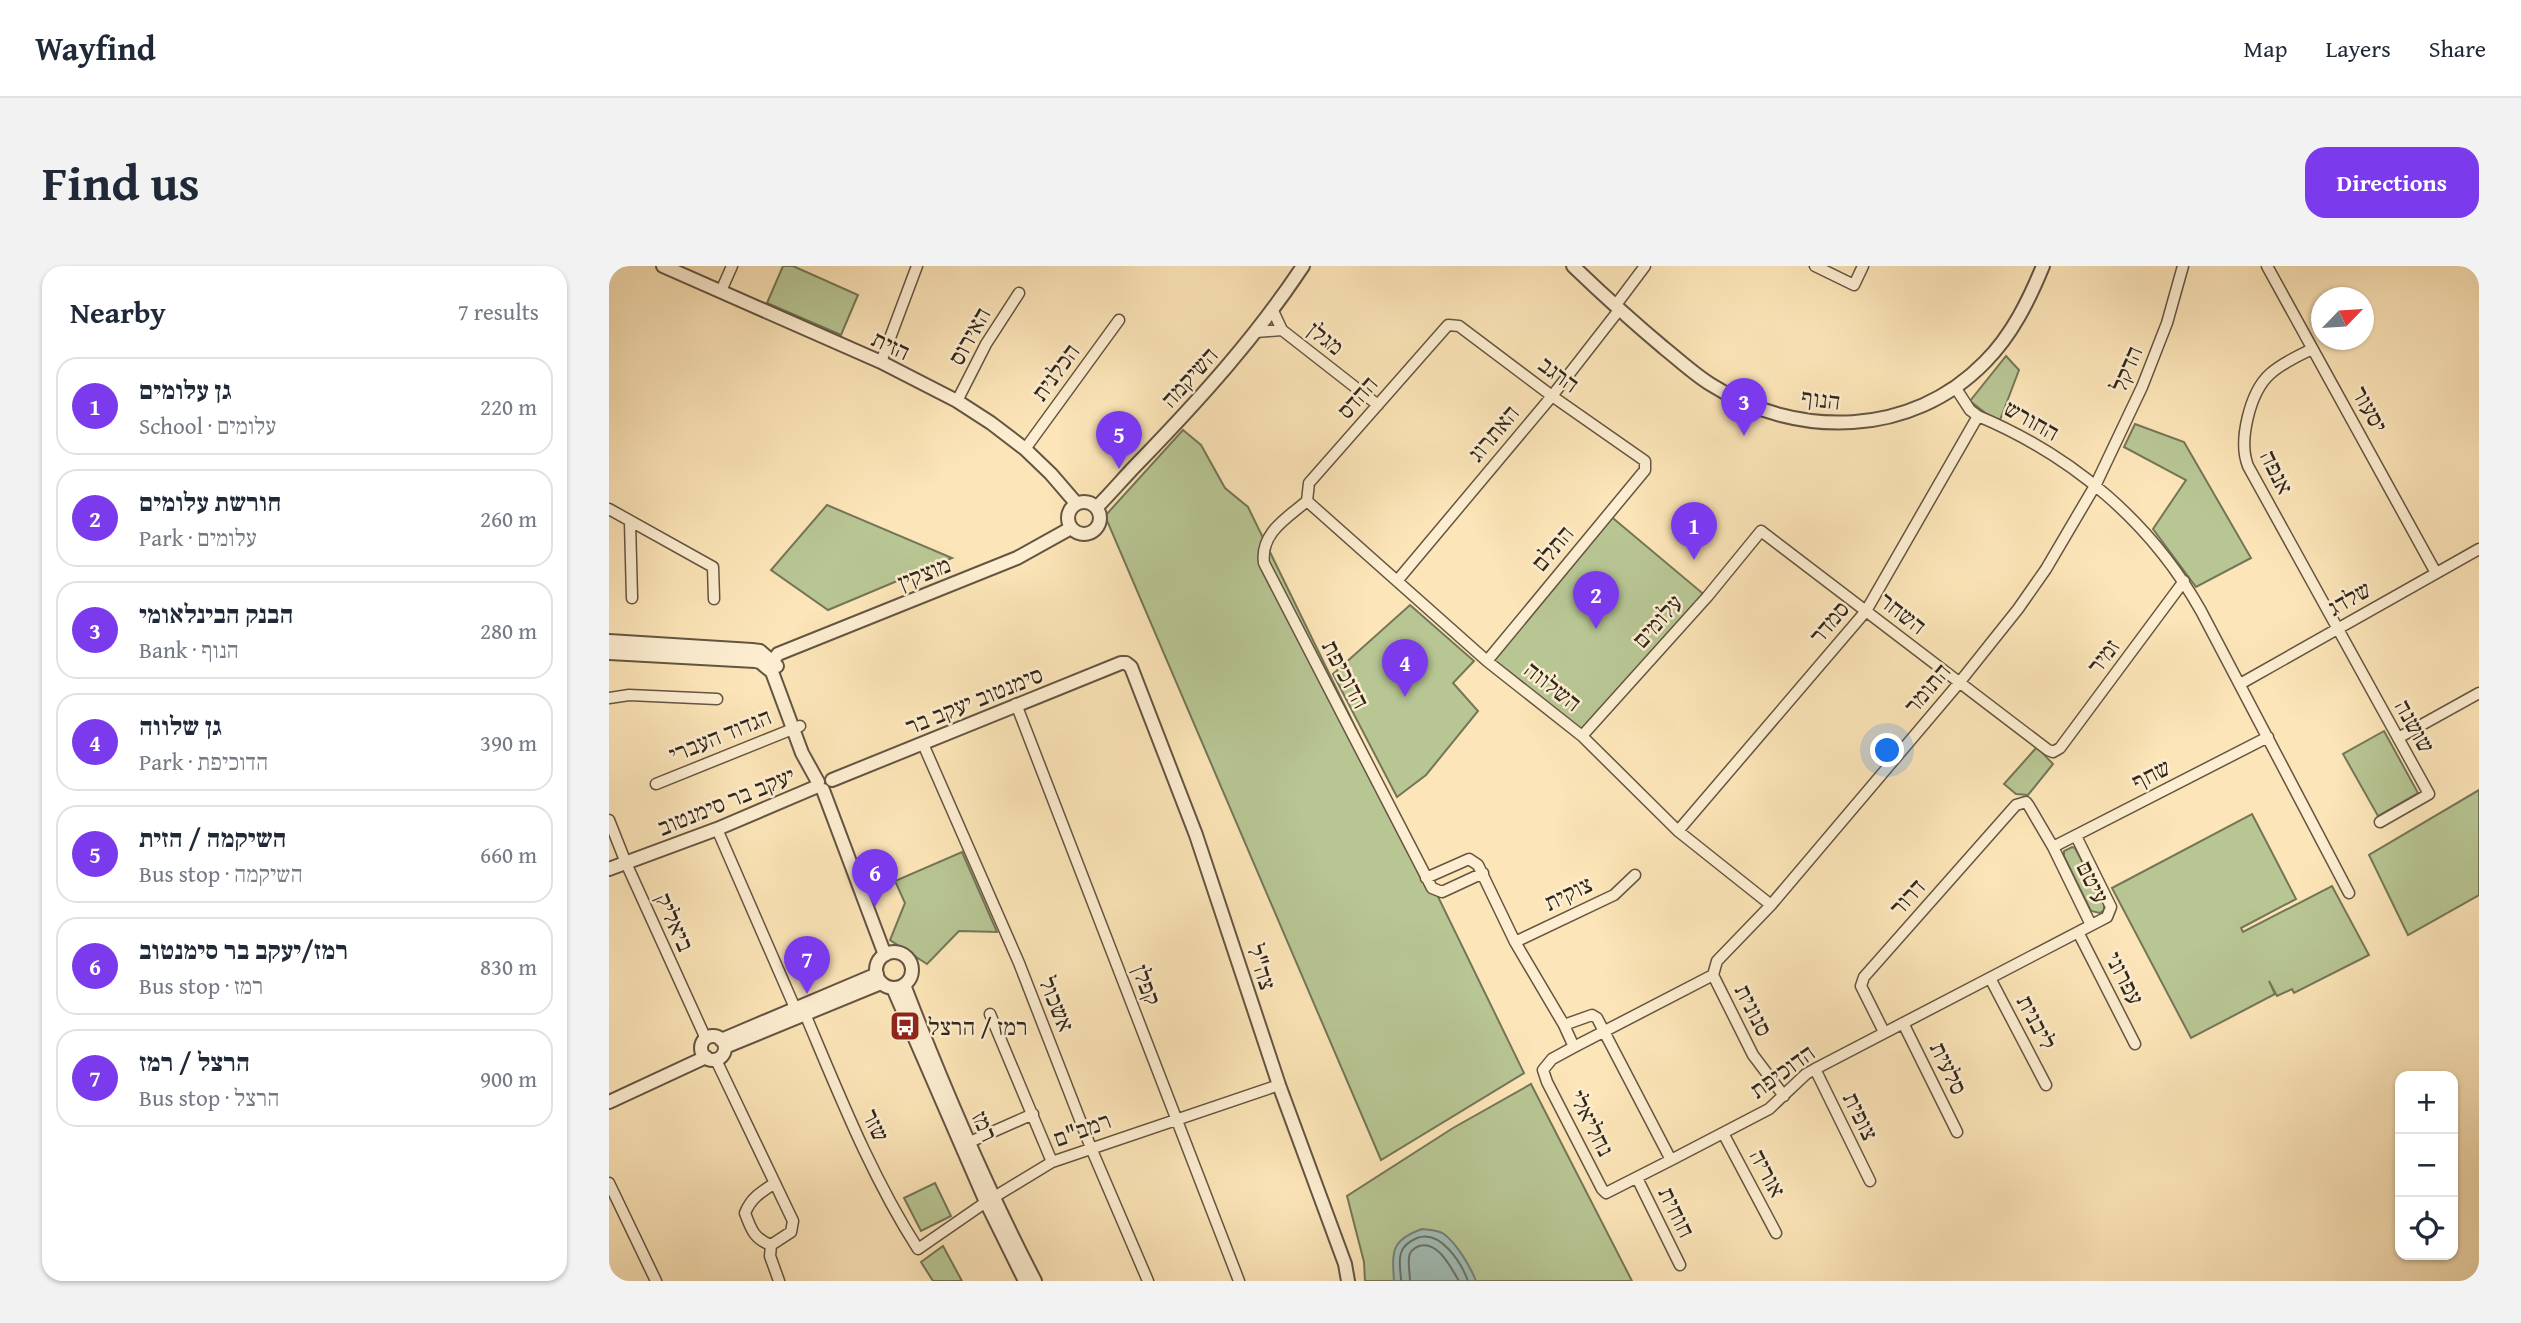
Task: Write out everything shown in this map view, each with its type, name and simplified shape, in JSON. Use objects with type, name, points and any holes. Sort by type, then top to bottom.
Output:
[{"type":"street","name":"הזית","points":[[663,266],[881,362],[957,401],[1025,449],[1076,503]]},
{"type":"street","points":[[721,291],[731,266]]},
{"type":"street","points":[[881,362],[917,266]]},
{"type":"street","name":"השיקמה","points":[[1097,507],[1180,420],[1273,311],[1303,266]]},
{"type":"street","name":"הנוף","points":[[1573,266],[1617,308],[1710,384],[1744,401],[1780,414],[1836,424],[1865,422],[1910,410],[1955,387],[1986,361],[2000,345],[2015,323],[2043,266]]},
{"type":"street","name":"האתרוג","points":[[1397,581],[1552,396],[1645,266]]},
{"type":"street","points":[[1815,266],[1854,285],[1863,266]]},
{"type":"street","name":"הדקל","points":[[2096,484],[2147,375],[2167,323],[2183,266]]},
{"type":"street","name":"יסעור","points":[[2267,266],[2311,347]]},
{"type":"street","name":"האירוס","points":[[957,401],[986,344],[1019,293]]},
{"type":"street","name":"מגלן","points":[[1273,311],[1282,330],[1378,405]]},
{"type":"street","name":"הכלנית","points":[[1025,449],[1119,320]]},
{"type":"street","name":"הרגב","points":[[1447,325],[1459,326],[1645,461]]},
{"type":"street","name":"ההדס","points":[[1307,501],[1309,483],[1447,325]]},
{"type":"street","name":"מגלן","points":[[1256,331],[1282,330]]},
{"type":"street","name":"אנפה","points":[[2311,350],[2285,363],[2263,381],[2243,436],[2243,449],[2248,466],[2338,629]]},
{"type":"street","name":"יסעור","points":[[2313,350],[2436,573]]},
{"type":"street","name":"החורש","points":[[1955,387],[1970,410],[2038,446],[2096,484],[2142,528],[2183,581],[2349,893]]},
{"type":"street","name":"סמדר","points":[[1678,831],[1866,611],[1979,416]]},
{"type":"street","name":"התלם","points":[[1487,661],[1645,470],[1645,461]]},
{"type":"street","name":"התומר","points":[[1713,975],[1713,967],[1717,961],[1771,905],[1959,683],[2025,599],[2046,569],[2096,484]]},
{"type":"street","name":"השלווה","points":[[1307,501],[1487,661],[1582,736],[1678,831],[1771,905]]},
{"type":"street","name":"הדוכיפת","points":[[1307,501],[1266,540],[1262,551],[1264,562],[1426,877]]},
{"type":"street","points":[[1090,502],[1097,507],[1101,519],[1095,531],[1080,534],[1071,527],[1068,515],[1076,503],[1090,502]]},
{"type":"street","points":[[609,509],[713,567],[714,599]]},
{"type":"street","points":[[630,522],[632,597]]},
{"type":"street","name":"מוצקין","points":[[774,667],[790,648],[1017,558],[1071,527]]},
{"type":"street","name":"השחר","points":[[1761,531],[2053,752]]},
{"type":"street","name":"עלומים","points":[[1582,736],[1707,597],[1761,531]]},
{"type":"street","name":"שלדג","points":[[2240,684],[2479,550]]},
{"type":"street","name":"זמיר","points":[[2053,752],[2060,748],[2183,581]]},
{"type":"street","name":"שושנה","points":[[2338,629],[2429,794],[2380,822]]},
{"type":"street","points":[[609,641],[760,651],[774,667],[796,728],[823,783],[885,955]]},
{"type":"street","points":[[609,653],[755,660],[774,667]]},
{"type":"street","name":"סימנטוב יעקב בר","points":[[823,783],[1121,663],[1131,667]]},
{"type":"street","name":"צה\"ל","points":[[1131,667],[1196,835],[1279,1085],[1345,1264],[1348,1281]]},
{"type":"street","points":[[2398,738],[2479,693]]},
{"type":"street","points":[[609,698],[629,695],[717,699]]},
{"type":"street","name":"קפלן","points":[[1016,704],[1239,1281]]},
{"type":"street","name":"הגדוד העברי","points":[[656,783],[796,728]]},
{"type":"street","name":"שחף","points":[[2053,847],[2268,737]]},
{"type":"street","name":"אשכול","points":[[923,744],[1019,964],[1091,1148],[1148,1281]]},
{"type":"street","name":"יעקב בר סימנטוב","points":[[609,869],[717,829],[823,783]]},
{"type":"street","name":"עיטם","points":[[2022,802],[2029,806],[2053,847],[2091,925],[2107,917],[2111,907],[2076,836]]},
{"type":"street","name":"דרור","points":[[1884,1032],[1861,986],[1864,977],[2013,808],[2022,802]]},
{"type":"street","name":"ביאליק","points":[[609,820],[708,1052],[793,1221],[791,1232],[771,1245]]},
{"type":"street","name":"שזר","points":[[717,829],[858,1137],[898,1218],[918,1249]]},
{"type":"street","points":[[1483,873],[1442,892],[1436,892],[1426,877],[1469,859],[1478,865],[1483,873],[1515,942],[1574,1047],[1713,975]]},
{"type":"street","name":"צוקית","points":[[1515,942],[1614,894],[1635,875]]},
{"type":"street","name":"הדוכיפת","points":[[1606,1193],[1769,1109],[1806,1074],[1815,1069],[2091,925]]},
{"type":"street","name":"עפרוני","points":[[2078,932],[2135,1044]]},
{"type":"street","points":[[723,1044],[800,1011],[889,983],[912,972],[910,961],[901,954],[890,953],[878,963],[889,983]]},
{"type":"street","name":"סנונית","points":[[1713,975],[1753,1055],[1784,1096]]},
{"type":"street","name":"ליבנית","points":[[1990,978],[2046,1085]]},
{"type":"street","name":"רמז","points":[[889,983],[965,1144],[1024,1281]]},
{"type":"street","points":[[990,1014],[1052,1162]]},
{"type":"street","points":[[1563,1024],[1592,1015],[1597,1018],[1671,1160]]},
{"type":"street","name":"סלעית","points":[[1903,1023],[1957,1132]]},
{"type":"street","points":[[609,1094],[708,1052],[724,1054],[723,1044],[715,1037],[708,1052],[609,1102]]},
{"type":"street","name":"נחליאלי","points":[[1574,1047],[1552,1059],[1543,1070],[1606,1193]]},
{"type":"street","name":"צופית","points":[[1815,1069],[1870,1181]]},
{"type":"street","name":"רמב\"ם","points":[[918,1249],[1052,1162],[1279,1085]]},
{"type":"street","points":[[965,1144],[1033,1114]]},
{"type":"street","name":"אוריה","points":[[1723,1133],[1776,1233]]},
{"type":"street","name":"חוחית","points":[[1637,1178],[1679,1265]]},
{"type":"street","points":[[609,1183],[656,1281]]},
{"type":"street","points":[[775,1183],[757,1195],[749,1203],[745,1213],[752,1231],[760,1241],[771,1245],[770,1256],[779,1281]]},
{"type":"street","name":"רמז","points":[[990,1200],[1035,1281]]},
{"type":"green space","points":[[783,266],[793,266],[858,295],[841,335],[767,303]]},
{"type":"green space","points":[[2006,356],[2019,370],[2000,420],[1988,415],[1970,401]]},
{"type":"green space","points":[[2135,424],[2184,442],[2251,558],[2196,587],[2153,529],[2186,480],[2124,447]]},
{"type":"green space","points":[[1183,430],[1201,445],[1225,488],[1248,507],[1524,1073],[1381,1160],[1105,516]]},
{"type":"green space","points":[[827,505],[952,558],[828,610],[771,570]]},
{"type":"green space","points":[[1608,514],[1707,597],[1582,736],[1487,661]]},
{"type":"green space","points":[[1410,605],[1474,661],[1453,683],[1478,711],[1426,775],[1397,797],[1333,674]]},
{"type":"green space","points":[[2384,731],[2418,793],[2378,816],[2343,754]]},
{"type":"green space","points":[[2037,747],[2053,764],[2028,795],[2016,794],[2004,784]]},
{"type":"green space","points":[[2479,790],[2479,895],[2408,935],[2369,855]]},
{"type":"green space","points":[[2252,814],[2296,899],[2241,928],[2243,932],[2332,886],[2369,955],[2294,993],[2292,989],[2277,996],[2269,981],[2275,994],[2191,1038],[2112,888]]},
{"type":"green space","points":[[2075,848],[2104,904],[2104,910],[2100,913],[2091,911],[2064,856],[2064,851]]},
{"type":"green space","points":[[962,852],[997,932],[959,931],[927,964],[890,940],[905,903],[895,881]]},
{"type":"green space","points":[[1531,1084],[1632,1281],[1365,1281],[1364,1262],[1347,1196],[1453,1128]]},
{"type":"green space","points":[[935,1183],[951,1216],[921,1231],[904,1198]]},
{"type":"green space","points":[[943,1246],[962,1281],[933,1281],[921,1262]]},
{"type":"water","points":[[1422,1229],[1439,1232],[1449,1238],[1463,1256],[1476,1281],[1394,1281],[1394,1254],[1399,1242]]},
{"type":"place","name":"הבנק הבינלאומי","points":[[1744,436]]},
{"type":"place","name":"השיקמה / הזית","points":[[1119,469]]},
{"type":"place","name":"גן עלומים","points":[[1694,560]]},
{"type":"place","name":"חורשת עלומים","points":[[1596,629]]},
{"type":"place","name":"גן שלווה","points":[[1405,697]]},
{"type":"place","name":"רמז/יעקב בר סימנטוב","points":[[875,907]]},
{"type":"place","name":"הרצל / רמז","points":[[807,994]]},
{"type":"place","name":"רמז / הרצל","points":[[905,1026]]}]
